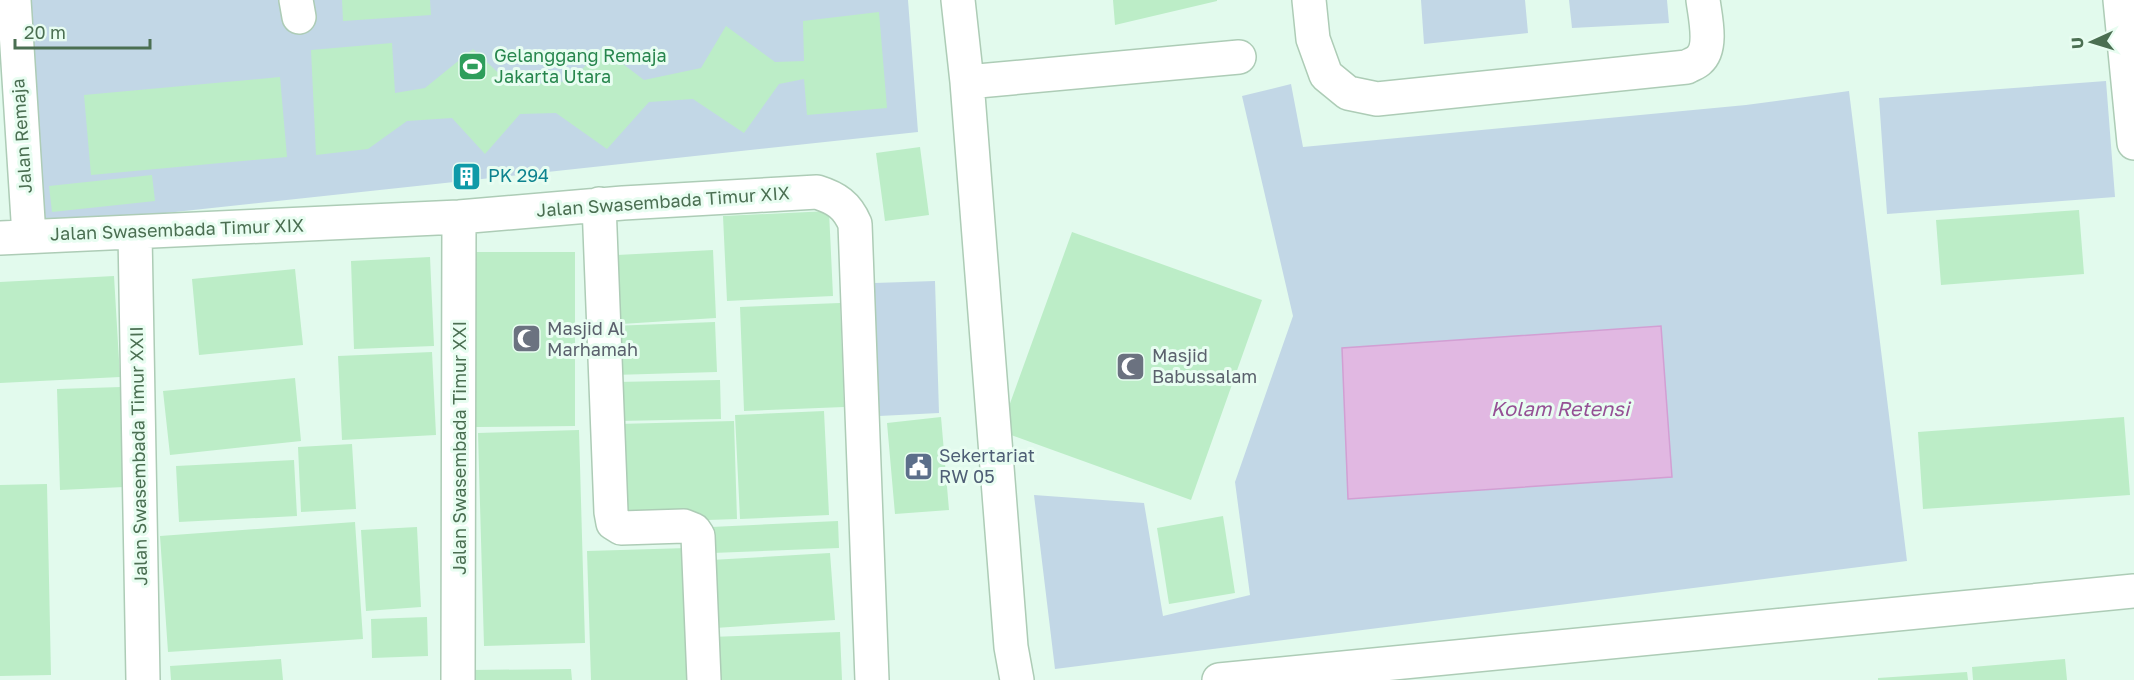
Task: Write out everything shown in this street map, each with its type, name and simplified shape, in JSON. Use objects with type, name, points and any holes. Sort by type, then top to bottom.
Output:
[{"type":"street","name":"Jalan Remaja","points":[[14,0],[14,237]]},
{"type":"street","points":[[958,0],[967,82],[1011,647],[1017,680]]},
{"type":"street","points":[[1309,0],[1313,39],[1326,75],[1348,93],[1377,99],[1687,67],[1700,60],[1706,50],[1708,34],[1703,0]]},
{"type":"street","points":[[2120,0],[2134,143]]},
{"type":"street","points":[[967,82],[1239,57]]},
{"type":"street","name":"Jalan Swasembada Timur XIX","points":[[14,237],[459,217],[599,204],[817,192],[842,202],[850,212],[855,224],[872,680]]},
{"type":"street","points":[[599,204],[610,512],[613,523],[621,528],[684,526],[694,530],[698,536],[704,680]]},
{"type":"street","name":"Jalan Swasembada Timur XXI","points":[[458,680],[459,217]]},
{"type":"street","name":"Jalan Swasembada Timur XXII","points":[[135,233],[142,680]]},
{"type":"street","points":[[1219,680],[2134,591]]},
{"type":"shaded area","name":"Gelanggang Remaja Jakarta Utara","points":[[27,0],[908,0],[918,132],[45,226]]},
{"type":"shaded area","points":[[1421,0],[1525,0],[1528,33],[1424,44]]},
{"type":"shaded area","points":[[1569,0],[1667,0],[1669,23],[1572,28]]},
{"type":"shaded area","points":[[2106,81],[2115,197],[1887,214],[1879,98]]},
{"type":"shaded area","points":[[1291,84],[1303,147],[1746,105],[1849,91],[1907,561],[1055,669],[1034,495],[1144,503],[1163,616],[1250,595],[1235,482],[1293,316],[1242,96]]},
{"type":"shaded area","points":[[935,281],[939,413],[879,416],[874,283]]},
{"type":"water","name":"Kolam Retensi","points":[[1661,326],[1672,477],[1348,499],[1342,348]]},
{"type":"building","points":[[342,0],[430,0],[431,15],[343,21]]},
{"type":"building","points":[[1113,0],[1217,0],[1217,1],[1115,25]]},
{"type":"building","points":[[879,12],[887,108],[807,115],[804,79],[779,84],[744,133],[693,99],[649,102],[607,149],[556,113],[520,114],[485,154],[452,118],[407,121],[368,149],[316,155],[311,50],[392,43],[395,93],[425,88],[473,49],[512,86],[571,81],[602,48],[644,80],[701,68],[726,26],[775,62],[804,61],[803,21]]},
{"type":"building","points":[[280,77],[287,157],[91,175],[84,95]]},
{"type":"building","points":[[920,147],[929,215],[885,221],[876,153]]},
{"type":"building","name":"PK 294","points":[[476,166],[477,185],[458,186],[457,167]]},
{"type":"building","points":[[152,175],[155,201],[52,212],[49,186]]},
{"type":"building","points":[[2079,210],[2084,274],[1941,285],[1936,220]]},
{"type":"building","points":[[829,211],[833,296],[727,301],[723,216]]},
{"type":"building","name":"Masjid Babussalam","points":[[1072,232],[1262,300],[1191,500],[1000,431]]},
{"type":"building","points":[[713,250],[716,318],[621,324],[617,255]]},
{"type":"building","name":"Masjid Al Marhamah","points":[[476,252],[575,252],[575,426],[476,427]]},
{"type":"building","points":[[430,257],[434,346],[354,349],[351,261]]},
{"type":"building","points":[[295,269],[303,345],[199,355],[192,279]]},
{"type":"building","points":[[114,276],[120,377],[0,383],[0,282]]},
{"type":"building","points":[[840,303],[844,407],[744,411],[740,307]]},
{"type":"building","points":[[715,322],[717,372],[613,375],[611,326]]},
{"type":"building","points":[[432,352],[436,435],[342,440],[338,356]]},
{"type":"building","points":[[295,378],[301,441],[170,455],[163,391]]},
{"type":"building","points":[[720,380],[721,419],[618,421],[616,382]]},
{"type":"building","points":[[121,387],[124,487],[60,490],[57,389]]},
{"type":"building","points":[[824,411],[829,515],[740,519],[735,415]]},
{"type":"building","name":"Sekertariat RW 05","points":[[941,417],[949,510],[895,514],[887,423]]},
{"type":"building","points":[[2124,417],[2130,495],[1923,509],[1918,432]]},
{"type":"building","points":[[734,421],[737,519],[620,523],[617,424]]},
{"type":"building","points":[[579,430],[585,643],[484,646],[478,433]]},
{"type":"building","points":[[352,444],[356,509],[301,512],[298,447]]},
{"type":"building","points":[[294,460],[297,516],[179,522],[176,466]]},
{"type":"building","points":[[47,484],[51,675],[0,676],[0,485]]},
{"type":"building","points":[[1223,516],[1235,593],[1169,604],[1157,528]]},
{"type":"building","points":[[838,521],[839,548],[712,553],[711,527]]},
{"type":"building","points":[[355,522],[363,639],[168,652],[160,536]]},
{"type":"building","points":[[417,527],[421,607],[366,611],[361,530]]},
{"type":"building","points":[[688,548],[692,680],[591,680],[587,551]]},
{"type":"building","points":[[830,553],[835,620],[715,628],[711,560]]},
{"type":"building","points":[[427,617],[428,656],[372,658],[371,619]]},
{"type":"building","points":[[840,632],[842,680],[712,680],[711,637]]},
{"type":"building","points":[[281,659],[283,680],[171,680],[170,666]]},
{"type":"building","points":[[2065,659],[2067,680],[1973,680],[1972,667]]},
{"type":"building","points":[[571,669],[572,680],[471,680],[471,670]]},
{"type":"building","points":[[1967,672],[1968,680],[1878,680],[1878,678]]},
{"type":"place","name":"Gelanggang Remaja Jakarta Utara","points":[[473,66]]},
{"type":"place","name":"PK 294","points":[[467,176]]},
{"type":"place","name":"Masjid Al Marhamah","points":[[526,339]]},
{"type":"place","name":"Masjid Babussalam","points":[[1131,366]]},
{"type":"place","name":"Sekertariat RW 05","points":[[918,466]]}]
